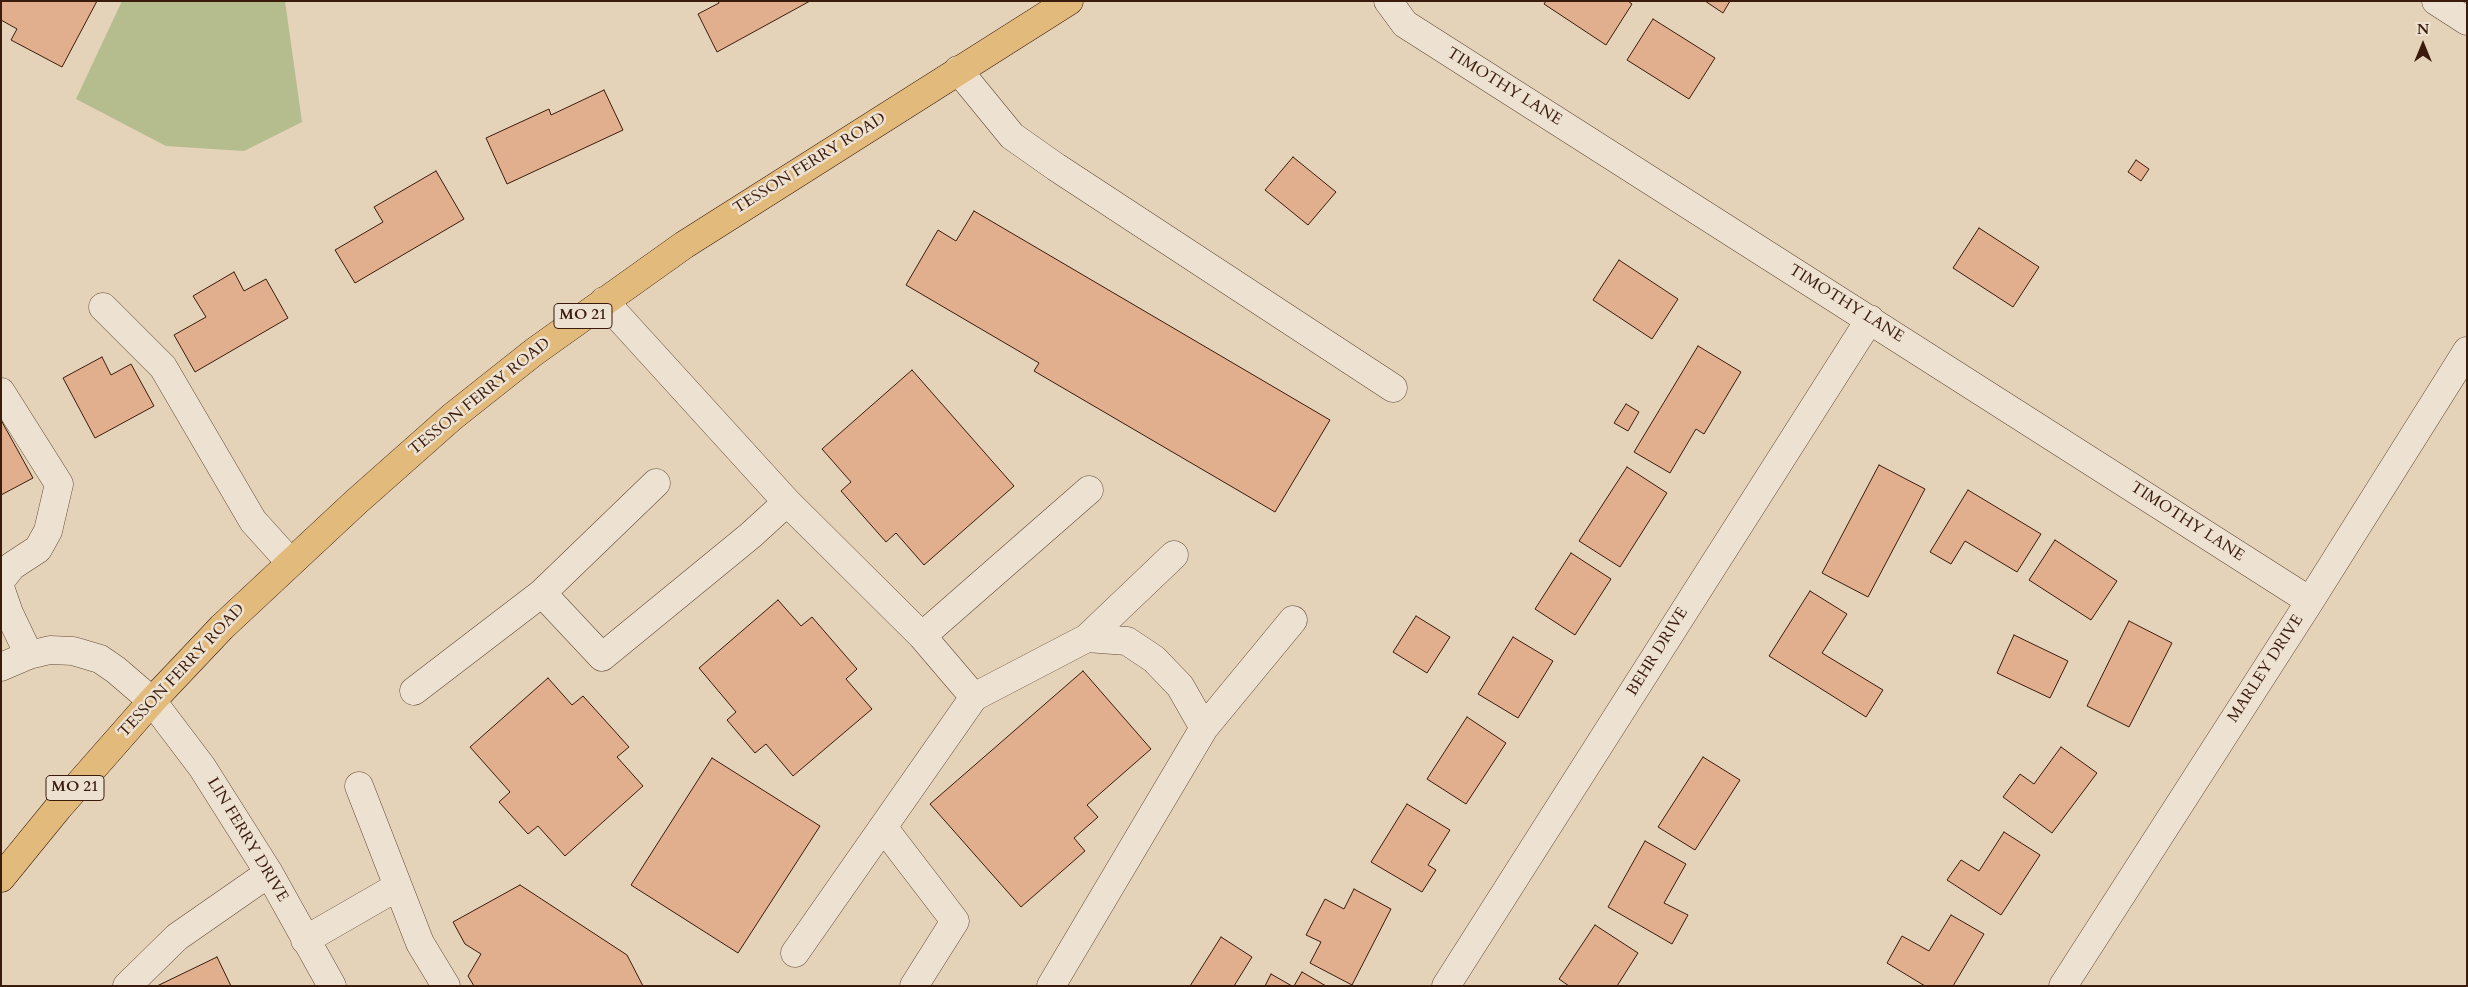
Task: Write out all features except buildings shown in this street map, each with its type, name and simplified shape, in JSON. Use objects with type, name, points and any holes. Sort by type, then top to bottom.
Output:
[{"type":"main road","name":"TESSON FERRY ROAD","points":[[1,878],[58,808],[152,701],[222,627],[290,562],[452,417],[604,300],[700,235],[1069,1]]},
{"type":"street","name":"TIMOTHY LANE","points":[[1388,1],[1405,24],[2310,601]]},
{"type":"street","points":[[2436,1],[2467,20]]},
{"type":"street","points":[[958,70],[1012,136],[1056,167],[1393,388]]},
{"type":"street","points":[[604,300],[787,502],[922,636],[974,697]]},
{"type":"street","points":[[103,306],[163,367],[253,521],[290,562]]},
{"type":"street","name":"BEHR DRIVE","points":[[1446,986],[1870,319]]},
{"type":"street","name":"MARLEY DRIVE","points":[[2063,986],[2310,601],[2467,351]]},
{"type":"street","points":[[1,392],[58,484],[48,530],[38,549],[12,566],[1,580]]},
{"type":"street","points":[[414,691],[542,593],[656,483]]},
{"type":"street","points":[[922,636],[1089,490]]},
{"type":"street","points":[[542,593],[602,657],[751,535],[787,502]]},
{"type":"street","points":[[794,953],[974,697],[1087,638],[1174,555]]},
{"type":"street","points":[[1,590],[9,613],[29,655]]},
{"type":"street","points":[[1051,986],[1204,728],[1293,620]]},
{"type":"street","points":[[1087,638],[1127,641],[1154,659],[1180,686],[1204,728]]},
{"type":"street","name":"LIN FERRY DRIVE","points":[[1,667],[29,655],[50,650],[73,651],[100,659],[152,701],[202,767],[270,873],[305,940],[332,986]]},
{"type":"street","points":[[359,786],[420,943],[446,986]]},
{"type":"street","points":[[884,827],[955,921],[914,986]]},
{"type":"street","points":[[127,986],[177,937],[270,873]]},
{"type":"street","points":[[305,940],[397,887]]},
{"type":"green space","points":[[122,1],[285,1],[302,122],[244,151],[166,146],[76,99]]}]
